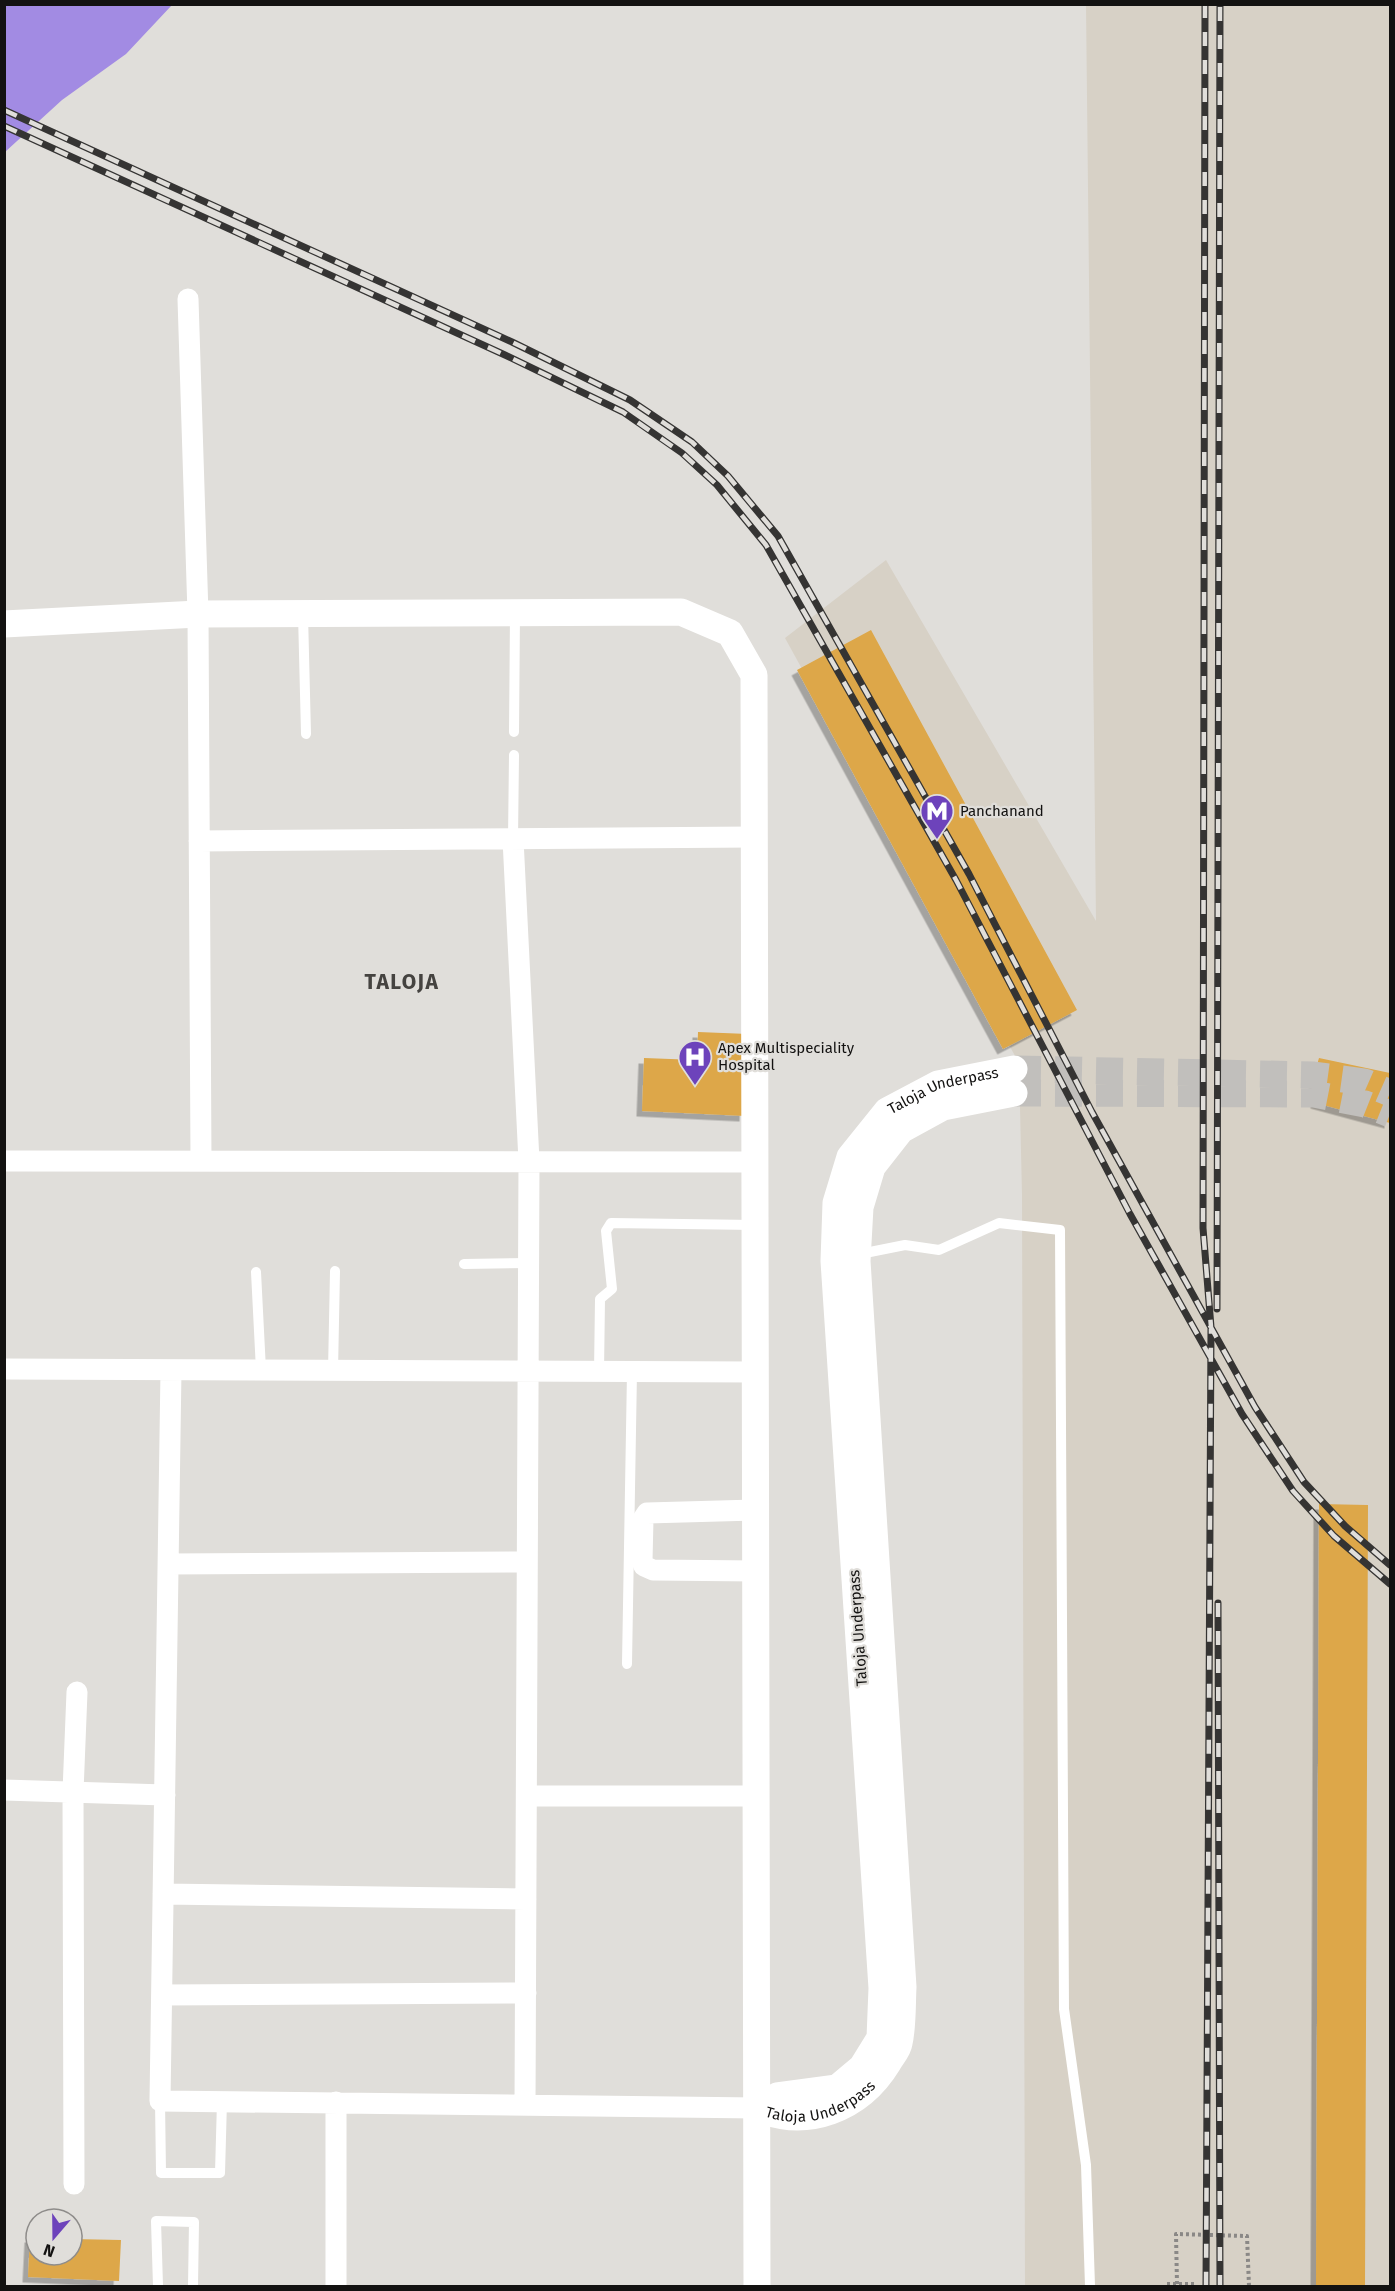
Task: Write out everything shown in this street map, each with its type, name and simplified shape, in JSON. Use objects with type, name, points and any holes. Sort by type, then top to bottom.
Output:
[{"type":"street","points":[[188,298],[198,614],[201,1161]]},
{"type":"street","points":[[4,624],[198,614],[681,612],[730,633],[753,675],[757,2286]]},
{"type":"street","points":[[200,841],[754,837]]},
{"type":"street","points":[[513,839],[529,1161],[525,2105]]},
{"type":"street","name":"Taloja Underpass","points":[[1014,1081],[943,1107],[901,1130],[872,1167],[860,1207],[858,1254],[903,1987],[899,2044],[877,2081],[843,2108],[807,2115],[777,2116],[757,2108],[777,2096],[837,2088],[862,2067],[880,2038],[882,1988],[834,1261],[836,1203],[850,1157],[887,1111],[938,1084],[1014,1081]]},
{"type":"street","points":[[4,1161],[755,1162]]},
{"type":"street","points":[[4,1369],[755,1372]]},
{"type":"street","points":[[171,1370],[160,2101],[757,2108]]},
{"type":"street","points":[[755,1510],[647,1513],[643,1519],[642,1561],[644,1566],[653,1570],[756,1571]]},
{"type":"street","points":[[169,1564],[527,1562]]},
{"type":"street","points":[[74,2184],[73,1792],[77,1692]]},
{"type":"street","points":[[4,1790],[165,1795]]},
{"type":"street","points":[[526,1796],[756,1796]]},
{"type":"street","points":[[163,1894],[526,1899]]},
{"type":"street","points":[[162,1995],[525,1993]]},
{"type":"street","points":[[336,2102],[336,2286]]},
{"type":"lane","points":[[303,613],[306,734]]},
{"type":"lane","points":[[514,732],[515,613]]},
{"type":"lane","points":[[513,839],[514,755]]},
{"type":"lane","points":[[599,1372],[600,1299],[612,1290],[606,1231],[611,1223],[755,1225]]},
{"type":"lane","points":[[858,1254],[905,1245],[939,1250],[999,1223],[1060,1230],[1064,2009],[1086,2165],[1090,2286]]},
{"type":"lane","points":[[464,1264],[529,1263]]},
{"type":"lane","points":[[333,1371],[335,1271]]},
{"type":"lane","points":[[256,1272],[261,1370]]},
{"type":"lane","points":[[627,1664],[632,1372]]},
{"type":"lane","points":[[160,2101],[161,2173],[220,2173],[222,2101]]},
{"type":"lane","points":[[158,2286],[156,2221],[194,2222],[193,2286]]},
{"type":"path","points":[[1177,2284],[1176,2234],[1247,2236],[1249,2286]]},
{"type":"path","points":[[1167,2284],[1196,2284]]},
{"type":"shaded area","points":[[5,4],[172,5],[126,54],[62,100],[5,152]]},
{"type":"shaded area","points":[[1086,5],[1390,5],[1390,2286],[1025,2286],[1022,1195],[1019,1063],[785,638],[886,560],[1096,921]]},
{"type":"building","name":"Panchanand","points":[[871,630],[1077,1010],[1003,1049],[797,670]]},
{"type":"building","name":"Apex Multispeciality Hospital","points":[[698,1032],[748,1034],[745,1116],[642,1111],[644,1058],[697,1060]]},
{"type":"building","points":[[1319,1058],[1390,1073],[1390,1123],[1316,1103],[1314,1075]]},
{"type":"building","points":[[1319,1504],[1368,1505],[1365,2286],[1316,2286]]},
{"type":"building","points":[[84,2239],[121,2240],[119,2281],[28,2277],[28,2267],[84,2267]]},
{"type":"tunnel","points":[[1014,1069],[1314,1075],[1365,1082],[1390,1093]]},
{"type":"tunnel","points":[[1014,1093],[1314,1094],[1365,1104],[1390,1114]]},
{"type":"railway","points":[[1205,4],[1203,1228],[1211,1327],[1206,2286]]},
{"type":"railway","points":[[1217,1309],[1220,4]]},
{"type":"railway","points":[[4,110],[512,342],[630,400],[692,442],[728,476],[778,536],[969,874],[1092,1112],[1255,1407],[1304,1482],[1345,1526],[1390,1565]]},
{"type":"railway","points":[[4,126],[505,355],[623,412],[682,453],[717,485],[766,545],[956,880],[1130,1214],[1242,1414],[1293,1491],[1334,1536],[1390,1584]]},
{"type":"railway","points":[[1218,1603],[1220,2286]]},
{"type":"place","name":"Panchanand","points":[[937,840]]},
{"type":"place","name":"Apex Multispeciality Hospital","points":[[695,1086]]},
{"type":"district","name":"TALOJA","points":[[402,982]]}]
